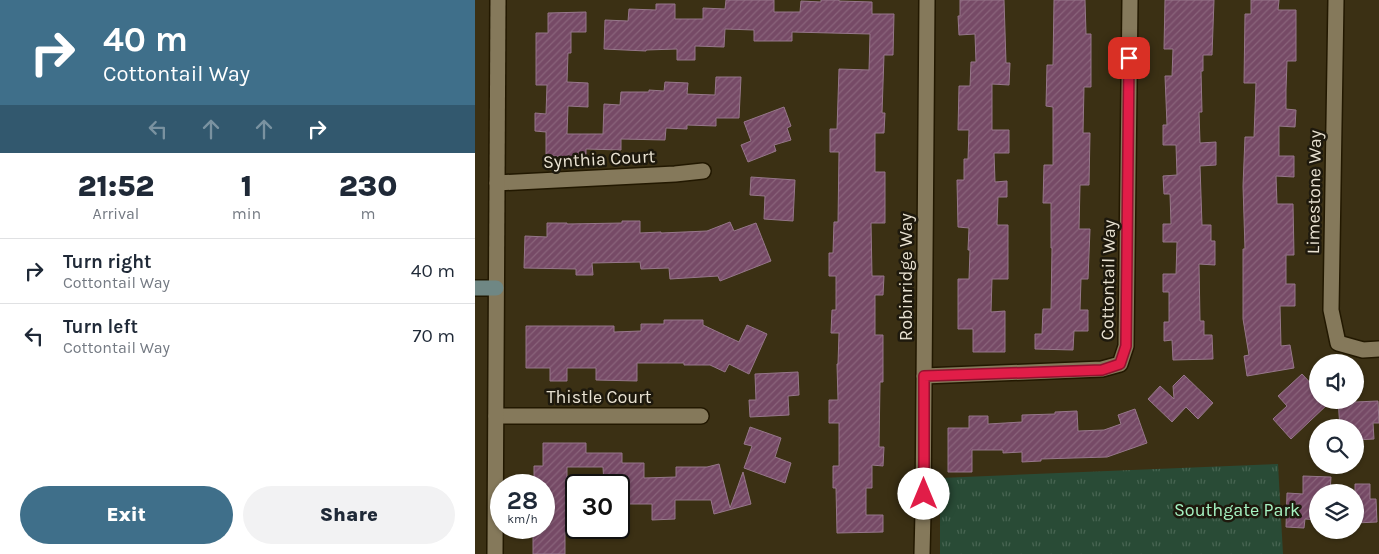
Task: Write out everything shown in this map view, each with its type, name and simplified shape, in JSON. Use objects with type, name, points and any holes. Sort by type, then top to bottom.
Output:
[{"type":"street","points":[[495,554],[498,0]]},
{"type":"street","name":"Robinridge Way","points":[[922,554],[927,0]]},
{"type":"street","name":"Cottontail Way","points":[[924,376],[1102,370],[1120,364],[1126,346],[1130,0]]},
{"type":"street","name":"Limestone Way","points":[[1335,0],[1331,310],[1338,343],[1363,350],[1379,349]]},
{"type":"street","name":"Synthia Court","points":[[497,183],[703,172]]},
{"type":"street","points":[[475,288],[496,288]]},
{"type":"street","name":"Thistle Court","points":[[496,416],[701,416]]},
{"type":"green space","name":"Southgate Park","points":[[1278,464],[1283,554],[940,554],[940,478]]},
{"type":"building","points":[[726,0],[774,0],[774,12],[800,12],[801,1],[821,2],[821,0],[839,0],[872,2],[872,14],[894,14],[893,55],[884,55],[882,113],[885,113],[884,133],[875,133],[875,172],[885,172],[885,223],[871,223],[872,276],[884,276],[883,295],[875,295],[875,335],[883,335],[883,382],[880,382],[879,447],[884,447],[883,466],[872,465],[872,488],[866,488],[866,515],[883,515],[883,532],[837,533],[836,488],[833,488],[833,466],[839,466],[839,423],[829,423],[829,400],[838,400],[837,364],[839,333],[831,333],[832,310],[836,310],[836,276],[829,276],[829,253],[833,253],[834,222],[838,222],[839,152],[830,152],[830,129],[837,129],[839,69],[869,70],[870,34],[792,32],[792,41],[754,41],[754,30],[725,29],[724,47],[695,46],[695,60],[677,60],[677,49],[646,51],[604,49],[605,20],[628,21],[629,9],[656,10],[656,4],[675,4],[675,19],[703,19],[703,8],[725,9]]},
{"type":"building","points":[[960,0],[1004,0],[1006,63],[1010,63],[1009,85],[992,84],[992,130],[1009,130],[1009,153],[994,153],[995,182],[1007,181],[1007,197],[998,197],[997,225],[1008,225],[1008,279],[992,279],[991,312],[1005,311],[1005,352],[973,352],[973,329],[958,329],[958,279],[969,279],[970,250],[968,250],[969,228],[958,227],[957,180],[964,180],[964,159],[968,159],[969,130],[958,130],[959,86],[970,86],[971,62],[976,62],[975,34],[959,35],[958,16],[960,16]]},
{"type":"building","points":[[1054,0],[1085,0],[1086,34],[1091,34],[1091,87],[1084,87],[1083,133],[1090,133],[1089,185],[1080,185],[1079,229],[1090,229],[1088,279],[1081,279],[1080,310],[1088,310],[1088,331],[1074,331],[1073,350],[1035,349],[1035,334],[1042,334],[1043,309],[1051,309],[1051,203],[1043,203],[1044,165],[1053,165],[1053,107],[1046,106],[1047,65],[1053,65]]},
{"type":"building","points":[[1165,0],[1214,0],[1212,55],[1203,55],[1203,71],[1201,71],[1202,112],[1199,112],[1200,143],[1216,142],[1216,165],[1200,166],[1202,225],[1211,225],[1211,241],[1215,241],[1215,265],[1199,264],[1200,321],[1204,321],[1204,335],[1212,335],[1213,359],[1173,360],[1172,340],[1164,341],[1164,322],[1169,322],[1169,292],[1163,292],[1163,274],[1176,274],[1177,242],[1163,242],[1163,224],[1171,224],[1170,194],[1164,194],[1163,176],[1177,175],[1176,145],[1163,145],[1163,125],[1167,125],[1165,76],[1172,76],[1173,49],[1164,49]]},
{"type":"building","points":[[1251,0],[1279,0],[1278,10],[1296,10],[1296,61],[1287,61],[1286,90],[1286,109],[1296,110],[1295,127],[1279,126],[1279,156],[1294,156],[1294,177],[1276,176],[1277,204],[1293,204],[1294,255],[1286,255],[1286,284],[1295,284],[1295,306],[1280,306],[1281,346],[1290,345],[1294,368],[1247,376],[1244,356],[1249,355],[1243,319],[1243,249],[1245,249],[1243,186],[1245,137],[1254,137],[1256,83],[1244,83],[1245,14],[1251,14]]},
{"type":"building","points":[[586,12],[586,32],[571,32],[571,53],[568,53],[567,82],[588,83],[588,107],[568,106],[567,134],[603,134],[604,104],[620,105],[621,92],[664,91],[665,82],[688,83],[687,94],[715,95],[716,77],[741,77],[739,118],[716,118],[716,126],[687,125],[687,129],[666,128],[665,140],[621,139],[621,150],[586,149],[586,157],[546,156],[546,132],[535,131],[535,113],[546,114],[547,85],[536,85],[536,33],[548,33],[548,13]]},
{"type":"building","points":[[784,107],[791,126],[787,128],[791,140],[774,145],[776,151],[748,162],[741,145],[751,141],[744,122]]},
{"type":"building","points":[[751,177],[795,180],[793,221],[764,219],[765,196],[750,195]]},
{"type":"building","points":[[622,221],[640,221],[640,233],[707,231],[730,222],[734,231],[756,223],[771,261],[720,281],[718,276],[670,279],[669,268],[641,269],[640,262],[592,263],[593,275],[576,275],[576,269],[524,268],[525,236],[547,237],[547,223],[622,223]]},
{"type":"building","points":[[664,320],[703,320],[703,325],[739,342],[747,325],[767,334],[749,374],[729,364],[725,372],[710,365],[637,363],[637,381],[596,380],[596,368],[567,368],[567,381],[550,381],[550,368],[526,368],[526,326],[614,326],[614,332],[641,331],[641,324],[664,324]]},
{"type":"building","points":[[798,372],[799,395],[788,396],[789,415],[750,417],[749,400],[756,400],[755,374]]},
{"type":"building","points":[[1302,374],[1309,381],[1309,409],[1323,409],[1312,419],[1309,419],[1309,422],[1291,439],[1273,419],[1287,406],[1278,396]]},
{"type":"building","points":[[1184,375],[1213,403],[1198,419],[1186,407],[1172,422],[1148,399],[1160,386],[1174,399],[1173,386]]},
{"type":"building","points":[[1378,401],[1379,423],[1373,423],[1374,439],[1364,440],[1364,419],[1339,419],[1339,409],[1364,409],[1364,402]]},
{"type":"building","points":[[1135,409],[1147,443],[1107,457],[1041,459],[1041,461],[1022,462],[1022,452],[1003,453],[1003,450],[972,450],[972,472],[948,472],[948,428],[969,428],[969,416],[988,416],[988,424],[1022,422],[1022,415],[1077,411],[1078,431],[1104,430],[1121,424],[1118,415]]},
{"type":"building","points":[[750,427],[781,438],[775,457],[791,463],[785,483],[744,468],[752,446],[744,444]]},
{"type":"building","points":[[543,443],[586,443],[586,453],[622,453],[622,463],[644,463],[644,478],[676,477],[676,467],[707,467],[719,464],[730,508],[743,472],[751,504],[714,514],[711,500],[675,500],[675,519],[652,520],[652,504],[630,504],[630,474],[603,474],[603,467],[567,467],[567,474],[565,474],[565,554],[533,554],[533,539],[555,539],[555,474],[534,474],[534,466],[543,466]]},
{"type":"building","points":[[1303,476],[1331,477],[1331,484],[1309,484],[1309,519],[1305,519],[1304,528],[1286,527],[1287,493],[1303,494]]},
{"type":"building","points":[[1364,484],[1370,484],[1370,499],[1376,499],[1377,522],[1364,523]]},
{"type":"route","points":[[924,494],[924,376],[1102,370],[1120,364],[1126,346],[1129,58]]}]
